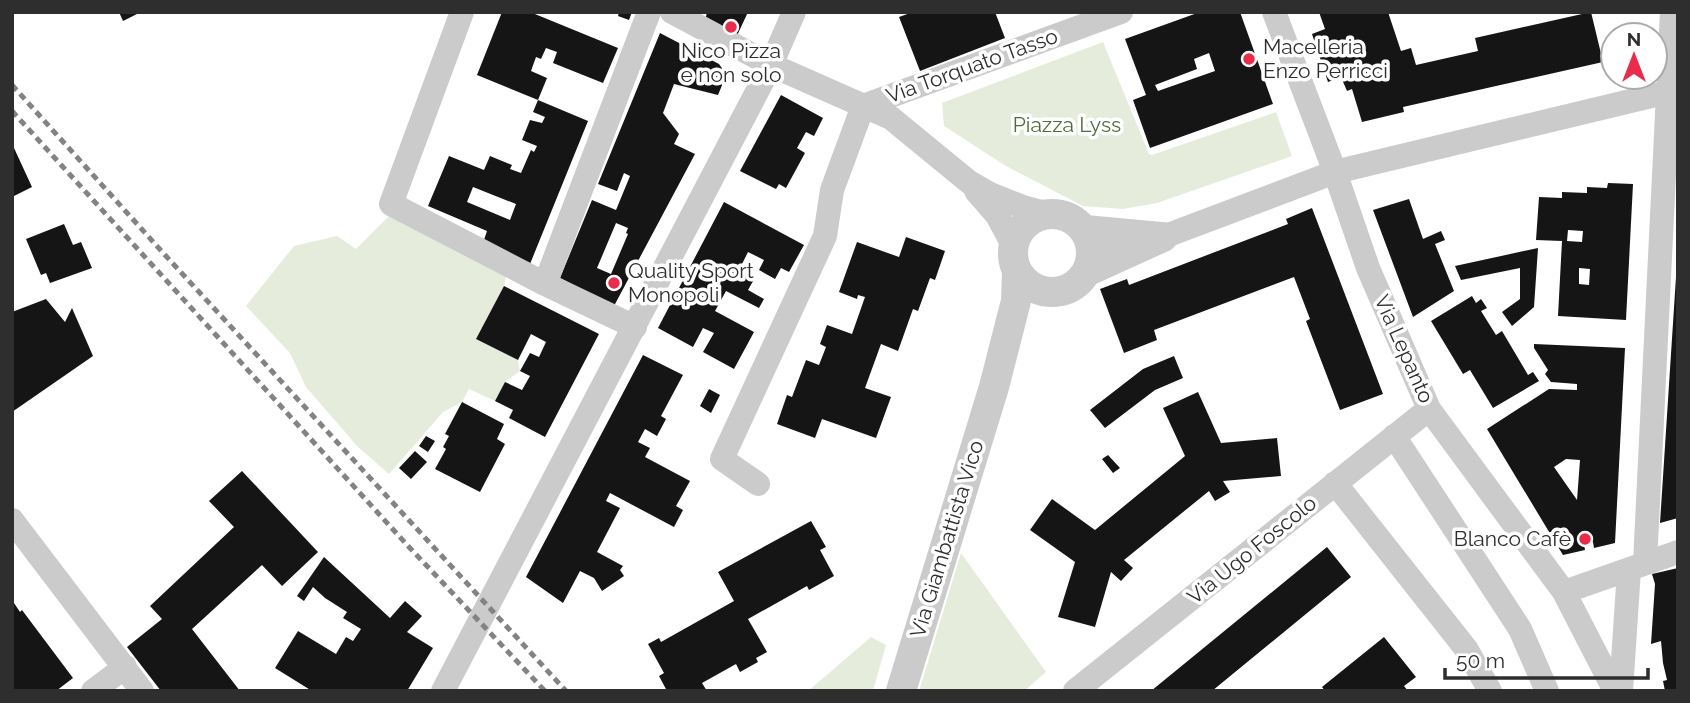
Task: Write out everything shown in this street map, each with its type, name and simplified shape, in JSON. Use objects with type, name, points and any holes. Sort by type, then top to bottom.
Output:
[{"type":"street","points":[[462,12],[391,204],[545,284],[635,327]]},
{"type":"street","points":[[545,284],[649,12]]},
{"type":"street","points":[[672,12],[771,65],[891,118],[969,182],[990,194],[1023,207],[1075,220],[1085,230],[1092,254],[1088,271],[1079,282],[1066,290],[1052,293],[1027,284],[997,215],[969,182]]},
{"type":"street","points":[[443,691],[771,65],[794,12]]},
{"type":"street","name":"Via Torquato Tasso","points":[[863,106],[1121,12]]},
{"type":"street","name":"Via Lepanto","points":[[1274,12],[1335,172],[1368,268],[1429,409],[1564,592],[1615,691]]},
{"type":"street","points":[[1621,691],[1637,566],[1673,93],[1672,12]]},
{"type":"street","points":[[1088,271],[1163,237],[1335,172],[1673,93]]},
{"type":"street","points":[[758,484],[722,459],[825,236],[832,190],[863,106]]},
{"type":"street","points":[[1015,258],[1020,231],[1029,221],[1049,214]]},
{"type":"street","points":[[1085,230],[1163,237]]},
{"type":"street","name":"Via Giambattista Vico","points":[[901,691],[994,387],[1016,301],[1015,258]]},
{"type":"street","name":"Via Giambattista Vico","points":[[994,387],[1031,316],[1052,293]]},
{"type":"street","name":"Via Ugo Foscolo","points":[[1074,691],[1429,409]]},
{"type":"street","points":[[1394,436],[1520,629],[1547,691]]},
{"type":"street","points":[[1335,483],[1467,650],[1490,691]]},
{"type":"street","points":[[13,524],[142,691]]},
{"type":"street","points":[[1564,592],[1678,552]]},
{"type":"street","points":[[93,691],[125,667]]},
{"type":"green space","name":"Piazza Lyss","points":[[1103,42],[1149,154],[1276,112],[1292,156],[1157,203],[1123,209],[1083,206],[1006,166],[944,126],[942,103]]},
{"type":"green space","points":[[389,216],[506,276],[504,286],[476,339],[518,360],[520,371],[505,382],[495,401],[469,389],[462,402],[443,412],[389,474],[358,447],[306,387],[290,353],[246,306],[294,246],[337,236],[356,249]]},
{"type":"green space","points":[[961,553],[1046,672],[1024,691],[919,691]]},
{"type":"green space","points":[[871,637],[886,645],[873,691],[808,691]]},
{"type":"building","points":[[119,12],[141,12],[123,21]]},
{"type":"building","points":[[502,12],[530,12],[618,48],[603,83],[553,63],[557,52],[546,48],[541,59],[536,57],[531,71],[547,78],[538,100],[477,75]]},
{"type":"building","points":[[619,12],[632,12],[629,20],[618,16]]},
{"type":"building","points":[[707,12],[748,12],[735,40],[705,21]]},
{"type":"building","points":[[913,12],[995,12],[1005,38],[920,71],[899,17]]},
{"type":"building","points":[[1200,12],[1240,12],[1273,104],[1150,148],[1133,100],[1146,95],[1125,39]],"holes":[[[1209,53],[1215,71],[1158,91],[1155,85],[1197,69],[1194,59]]]},
{"type":"building","points":[[1319,12],[1388,12],[1401,51],[1411,48],[1416,65],[1478,51],[1475,38],[1591,12],[1599,45],[1599,63],[1403,107],[1404,112],[1362,122],[1352,89],[1347,91],[1341,77],[1328,82],[1312,34],[1325,29]]},
{"type":"building","points":[[660,33],[719,64],[725,78],[718,95],[674,84],[663,113],[679,134],[674,144],[695,154],[614,306],[560,278],[592,200],[616,210],[630,176],[624,173],[617,191],[598,184]],"holes":[[[616,223],[628,228],[611,274],[597,268]]]},
{"type":"building","points":[[781,95],[823,118],[814,136],[806,132],[797,148],[805,153],[786,188],[779,184],[776,189],[740,171]]},
{"type":"building","points":[[538,100],[588,121],[530,264],[484,240],[487,231],[428,206],[449,156],[484,170],[490,156],[512,165],[510,169],[521,173],[531,150],[534,152],[537,146],[522,140],[530,120],[542,123],[545,117],[533,112]],"holes":[[[473,187],[516,204],[510,220],[467,202]]]},
{"type":"building","points":[[14,148],[32,187],[12,197],[12,149]]},
{"type":"building","points":[[1608,183],[1633,184],[1626,320],[1558,316],[1562,241],[1536,240],[1539,197],[1562,198],[1562,192],[1587,193],[1587,187],[1607,188]],"holes":[[[1568,230],[1583,231],[1582,242],[1567,241]],[[1579,268],[1590,269],[1589,285],[1579,284]]]},
{"type":"building","points":[[1409,199],[1423,239],[1441,231],[1445,240],[1435,244],[1454,291],[1413,317],[1373,210]]},
{"type":"building","points":[[724,202],[804,245],[789,272],[781,268],[775,279],[759,270],[764,260],[748,252],[740,268],[756,276],[748,290],[764,299],[759,308],[726,291],[715,311],[754,332],[734,369],[703,352],[714,333],[703,328],[693,347],[658,328]]},
{"type":"building","points":[[1312,208],[1383,394],[1340,410],[1306,321],[1310,319],[1294,277],[1154,330],[1157,340],[1124,353],[1100,289],[1127,279],[1129,285],[1288,224],[1286,219]]},
{"type":"building","points":[[64,224],[73,245],[81,242],[92,268],[50,283],[46,273],[41,275],[26,239]]},
{"type":"building","points":[[906,237],[945,251],[935,280],[930,278],[918,311],[913,309],[898,351],[881,344],[865,388],[891,397],[876,438],[822,419],[815,438],[777,424],[787,395],[792,397],[806,360],[819,365],[826,347],[820,344],[827,325],[852,334],[865,297],[858,295],[857,299],[839,292],[857,242],[899,257]]},
{"type":"building","points":[[1538,248],[1534,307],[1512,326],[1502,312],[1520,299],[1520,268],[1461,280],[1455,266]]},
{"type":"building","points":[[1676,277],[1678,518],[1660,523]]},
{"type":"building","points":[[504,286],[599,334],[545,437],[509,418],[513,410],[495,401],[505,382],[522,390],[530,376],[520,371],[530,353],[539,357],[546,342],[531,334],[518,360],[476,339]]},
{"type":"building","points":[[1472,296],[1476,303],[1481,299],[1487,308],[1481,311],[1496,335],[1502,331],[1528,375],[1533,372],[1539,381],[1493,408],[1470,370],[1463,374],[1431,321]]},
{"type":"building","points":[[46,299],[65,322],[72,308],[93,356],[12,412],[12,312]]},
{"type":"building","points":[[1534,344],[1625,348],[1615,543],[1594,548],[1593,542],[1584,544],[1585,550],[1563,555],[1487,429],[1549,389],[1577,390],[1577,384],[1551,382],[1545,374],[1548,370]],"holes":[[[1566,459],[1580,460],[1577,500],[1554,467]]]},
{"type":"building","points":[[643,355],[683,375],[661,416],[666,419],[657,436],[645,429],[638,442],[650,448],[645,457],[690,481],[676,506],[683,510],[674,527],[610,493],[606,501],[620,508],[597,552],[623,566],[620,570],[624,576],[602,591],[594,578],[580,571],[563,603],[526,577]]},
{"type":"building","points":[[1174,356],[1183,378],[1155,390],[1105,428],[1090,410],[1143,369]]},
{"type":"building","points":[[709,389],[720,395],[711,413],[700,406]]},
{"type":"building","points":[[1198,392],[1221,443],[1277,438],[1281,476],[1223,481],[1230,492],[1215,501],[1209,491],[1124,560],[1133,568],[1121,581],[1111,572],[1095,627],[1058,617],[1075,562],[1030,530],[1052,499],[1095,530],[1185,456],[1163,408]]},
{"type":"building","points":[[462,402],[504,424],[497,439],[505,444],[480,492],[435,469],[446,449],[443,447],[449,436],[445,434]]},
{"type":"building","points":[[426,436],[435,441],[428,452],[419,446]]},
{"type":"building","points":[[415,451],[427,462],[411,479],[399,468]]},
{"type":"building","points":[[1108,455],[1120,468],[1113,473],[1102,459]]},
{"type":"building","points":[[242,471],[318,552],[282,586],[262,565],[192,629],[240,691],[161,691],[127,647],[162,619],[150,606],[234,527],[209,501]]},
{"type":"building","points":[[811,521],[826,547],[820,550],[834,576],[809,590],[807,586],[748,619],[767,652],[756,658],[758,662],[740,672],[736,664],[702,683],[707,691],[667,691],[659,676],[664,673],[648,644],[659,638],[661,642],[734,601],[718,572]]},
{"type":"building","points":[[1327,547],[1351,577],[1212,691],[1151,691]]},
{"type":"building","points":[[324,557],[390,618],[405,601],[422,616],[407,632],[433,648],[407,691],[312,691],[275,668],[298,631],[336,654],[346,637],[353,641],[361,629],[343,618],[347,612],[313,587],[304,601],[297,596]]},
{"type":"building","points":[[1678,568],[1678,691],[1665,691],[1663,681],[1667,680],[1661,641],[1651,644],[1655,584],[1652,574]]},
{"type":"building","points":[[12,600],[73,678],[56,691],[12,691]]},
{"type":"building","points":[[1384,637],[1416,677],[1404,686],[1408,691],[1325,691],[1322,687]]},
{"type":"railway","points":[[12,85],[566,691]]},
{"type":"railway","points":[[12,111],[409,547],[545,691]]},
{"type":"place","name":"Nico Pizza e non solo","points":[[731,27]]},
{"type":"place","name":"Macelleria Enzo Perricci","points":[[1249,59]]},
{"type":"place","name":"Quality Sport Monopoli","points":[[614,283]]},
{"type":"place","name":"Blanco Cafè","points":[[1585,539]]}]
